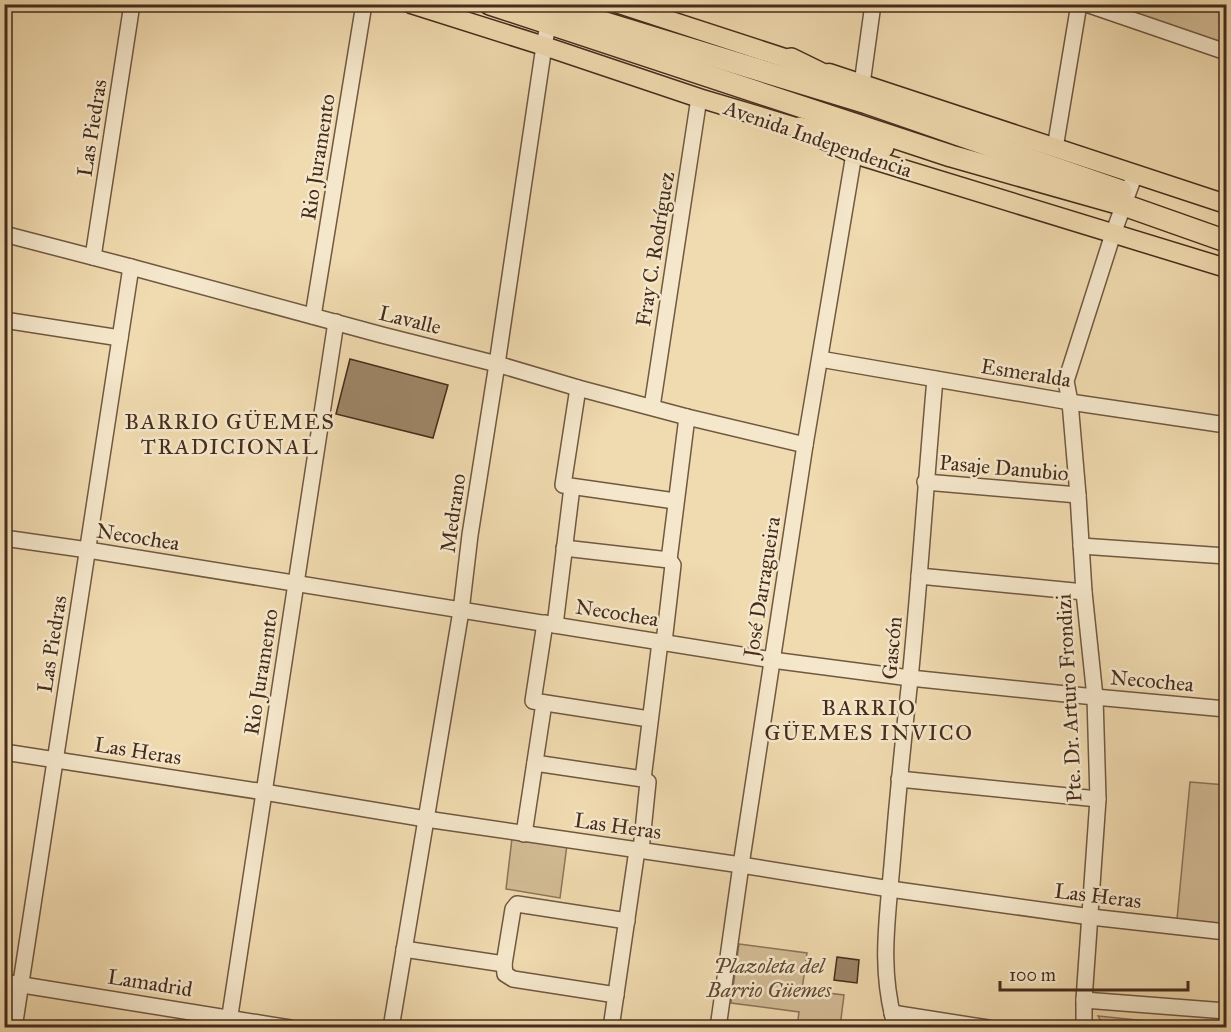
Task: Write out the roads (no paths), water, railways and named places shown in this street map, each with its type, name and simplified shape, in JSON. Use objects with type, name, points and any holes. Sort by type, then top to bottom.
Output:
[{"type":"highway","name":"Avenida Independencia","points":[[490,4],[549,10],[867,103],[1227,226]]},
{"type":"highway","name":"Avenida Independencia","points":[[549,10],[951,156],[1129,191],[1227,240]]},
{"type":"highway","points":[[791,59],[820,75],[938,128]]},
{"type":"highway","points":[[799,128],[886,148],[951,156]]},
{"type":"main road","name":"Avenida Independencia","points":[[411,4],[699,98],[799,128],[854,154],[1227,268]]},
{"type":"main road","name":"Avenida Independencia","points":[[620,4],[1055,148],[1129,191],[1227,204]]},
{"type":"street","name":"Las Piedras","points":[[93,257],[132,4]]},
{"type":"street","name":"Rio Juramento","points":[[313,316],[364,4]]},
{"type":"street","points":[[862,84],[873,4]]},
{"type":"street","points":[[1055,148],[1079,4]]},
{"type":"street","points":[[1086,4],[1227,52]]},
{"type":"street","name":"Medrano","points":[[391,1028],[461,611],[549,10]]},
{"type":"street","name":"Fray C. Rodríguez","points":[[652,407],[699,98]]},
{"type":"street","name":"José Darragueira","points":[[718,1028],[805,445],[854,154]]},
{"type":"street","points":[[1070,402],[1066,381],[1129,191]]},
{"type":"street","name":"Lavalle","points":[[4,234],[497,364],[687,417],[805,445]]},
{"type":"street","name":"Las Piedras","points":[[14,1028],[131,267]]},
{"type":"street","points":[[4,320],[120,338]]},
{"type":"street","name":"Rio Juramento","points":[[229,1022],[336,322]]},
{"type":"street","name":"Esmeralda","points":[[820,359],[1070,402],[1227,425]]},
{"type":"street","name":"Gascón","points":[[894,1020],[888,992],[885,953],[935,379]]},
{"type":"street","points":[[578,388],[563,485],[675,501]]},
{"type":"street","name":"Pte. Dr. Arturo Frondizi","points":[[1070,402],[1084,592],[1095,697],[1098,799],[1084,1028]]},
{"type":"street","points":[[643,779],[649,719],[673,565],[669,560],[687,417]]},
{"type":"street","name":"Pasaje Danubio","points":[[925,482],[1078,495]]},
{"type":"street","points":[[572,486],[564,548],[533,702],[649,719]]},
{"type":"street","name":"Necochea","points":[[4,538],[772,660],[910,678],[1227,709]]},
{"type":"street","points":[[1081,546],[1227,556]]},
{"type":"street","points":[[564,548],[669,560]]},
{"type":"street","points":[[919,576],[1084,592]]},
{"type":"street","points":[[524,834],[544,703]]},
{"type":"street","name":"Las Heras","points":[[4,752],[890,889],[1091,917],[1227,932]]},
{"type":"street","points":[[535,763],[643,779],[648,782],[611,1028]]},
{"type":"street","points":[[899,779],[1098,799]]},
{"type":"street","points":[[616,995],[513,979],[505,974],[504,964],[513,909],[517,904],[627,921]]},
{"type":"street","points":[[404,949],[504,964]]},
{"type":"street","name":"Lamadrid","points":[[4,982],[229,1022],[290,1028]]},
{"type":"street","points":[[1084,1000],[1227,1011]]},
{"type":"street","points":[[894,1020],[988,1028]]},
{"type":"district","name":"BARRIO GÜEMES TRADICIONAL","points":[[230,434]]},
{"type":"district","name":"BARRIO GÜEMES INVICO","points":[[869,720]]},
{"type":"park label","name":"Plazoleta del Barrio Güemes","points":[[769,978]]}]
